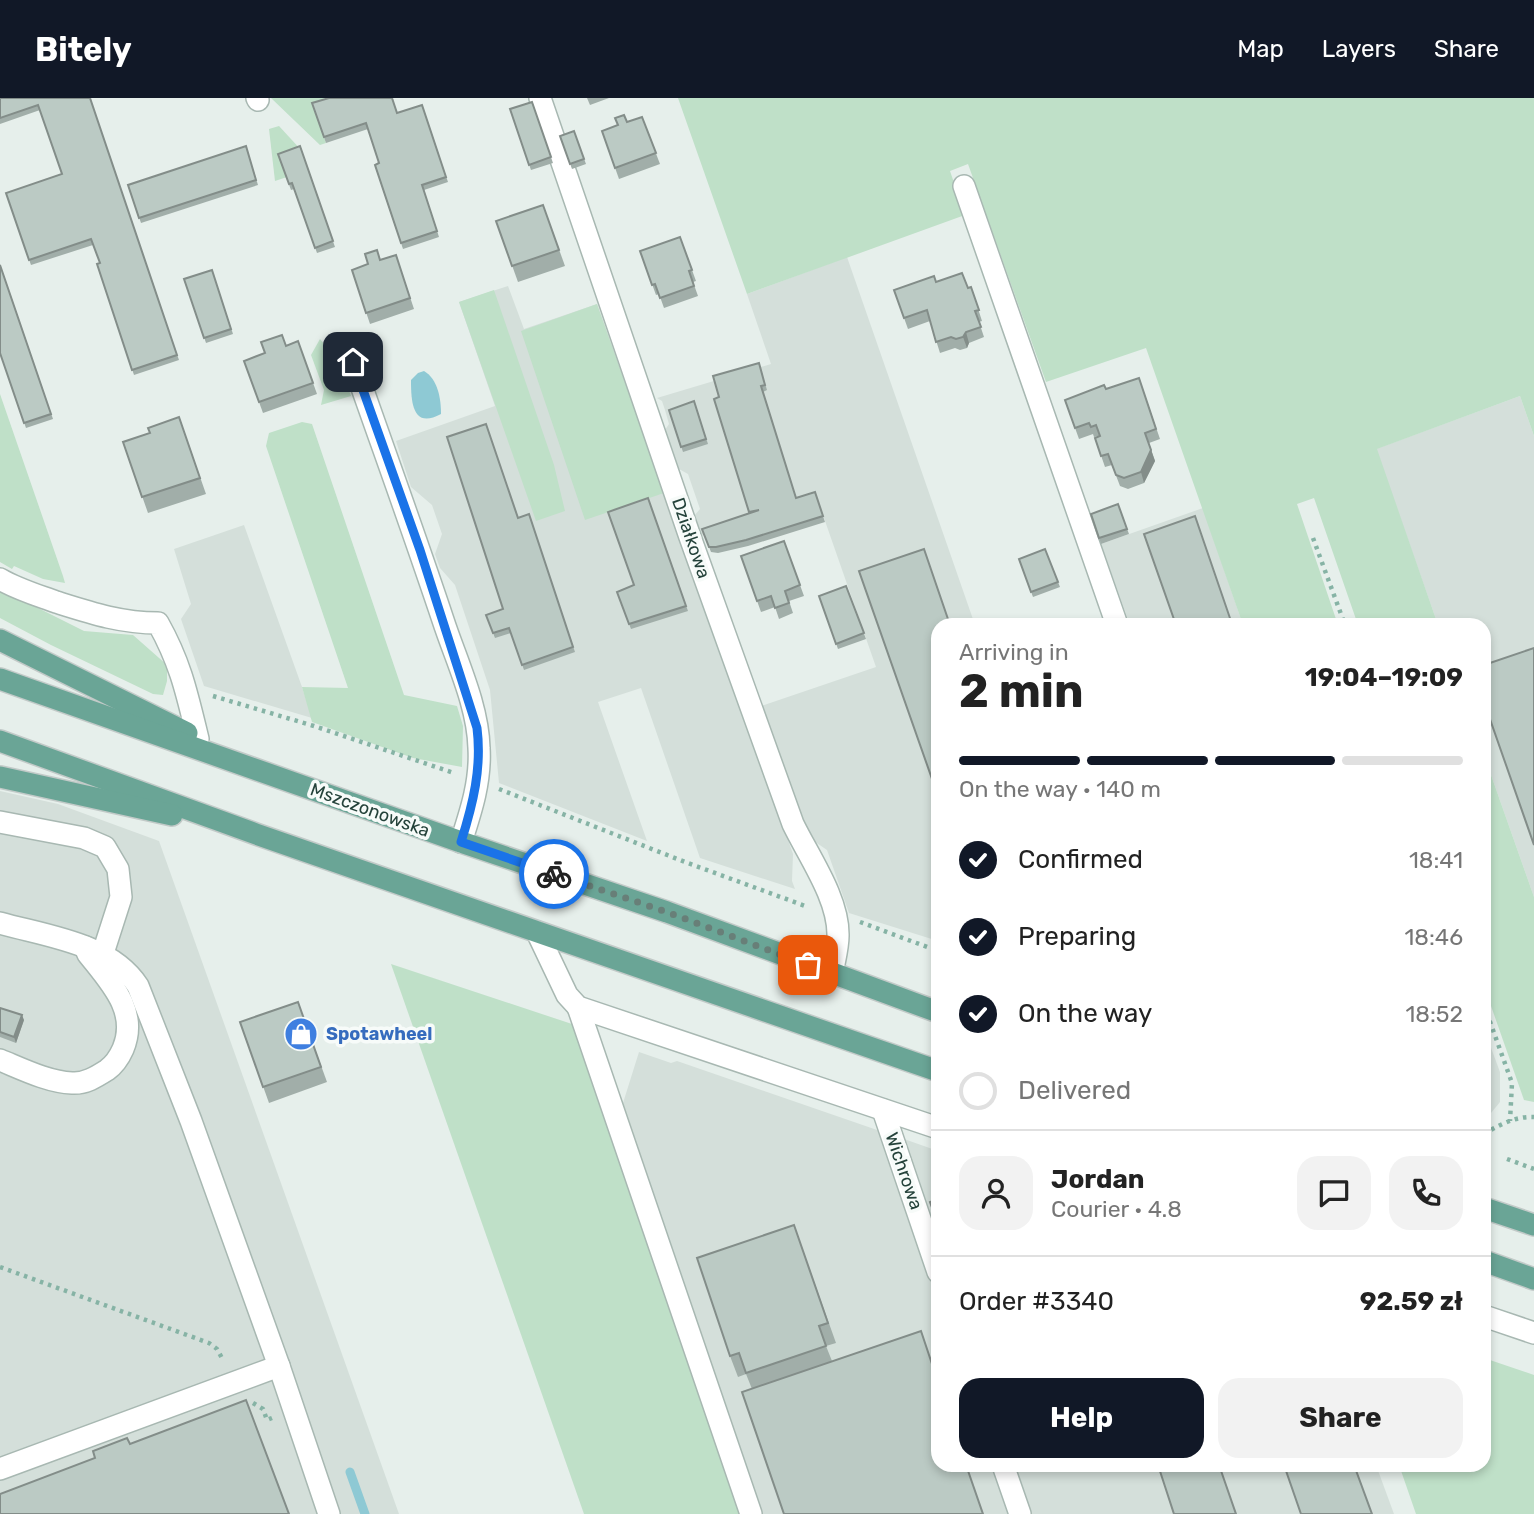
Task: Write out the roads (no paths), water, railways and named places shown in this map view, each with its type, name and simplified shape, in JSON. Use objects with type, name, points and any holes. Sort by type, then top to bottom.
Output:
[{"type":"main road","points":[[0,640],[267,773]]},
{"type":"main road","name":"Mszczonowska","points":[[0,679],[667,912],[931,1009]]},
{"type":"main road","points":[[0,741],[256,834],[931,1069]]},
{"type":"main road","points":[[0,777],[256,834]]},
{"type":"main road","points":[[1491,1210],[1534,1225]]},
{"type":"main road","points":[[1491,1264],[1534,1279]]},
{"type":"street","name":"Działkowa","points":[[540,98],[690,537],[793,824],[812,858],[836,914],[838,936],[832,974]]},
{"type":"street","points":[[964,186],[1115,618]]},
{"type":"street","points":[[353,362],[469,698],[480,747],[474,801],[461,842]]},
{"type":"street","points":[[0,579],[32,594],[105,618],[133,623],[158,623],[174,652],[198,739]]},
{"type":"street","points":[[0,822],[84,838],[105,847],[118,869],[121,897],[94,950],[88,954],[120,996],[129,1029],[126,1041],[112,1066],[85,1082],[68,1083],[0,1060]]},
{"type":"street","points":[[0,923],[94,950],[131,975],[138,986],[191,1121],[329,1514]]},
{"type":"street","points":[[537,932],[567,995],[578,1006],[931,1126]]},
{"type":"street","points":[[578,1006],[751,1514]]},
{"type":"street","name":"Wichrowa","points":[[883,1110],[931,1251]]},
{"type":"street","points":[[1491,1319],[1534,1334]]},
{"type":"street","points":[[0,1469],[279,1366]]},
{"type":"street","points":[[1005,1472],[1020,1514]]},
{"type":"water","points":[[424,371],[436,384],[440,402],[441,414],[431,418],[419,416],[413,404],[411,380]]},
{"type":"waterway","points":[[350,1472],[365,1514]]},
{"type":"place","name":"Spotawheel","points":[[301,1034]]}]
